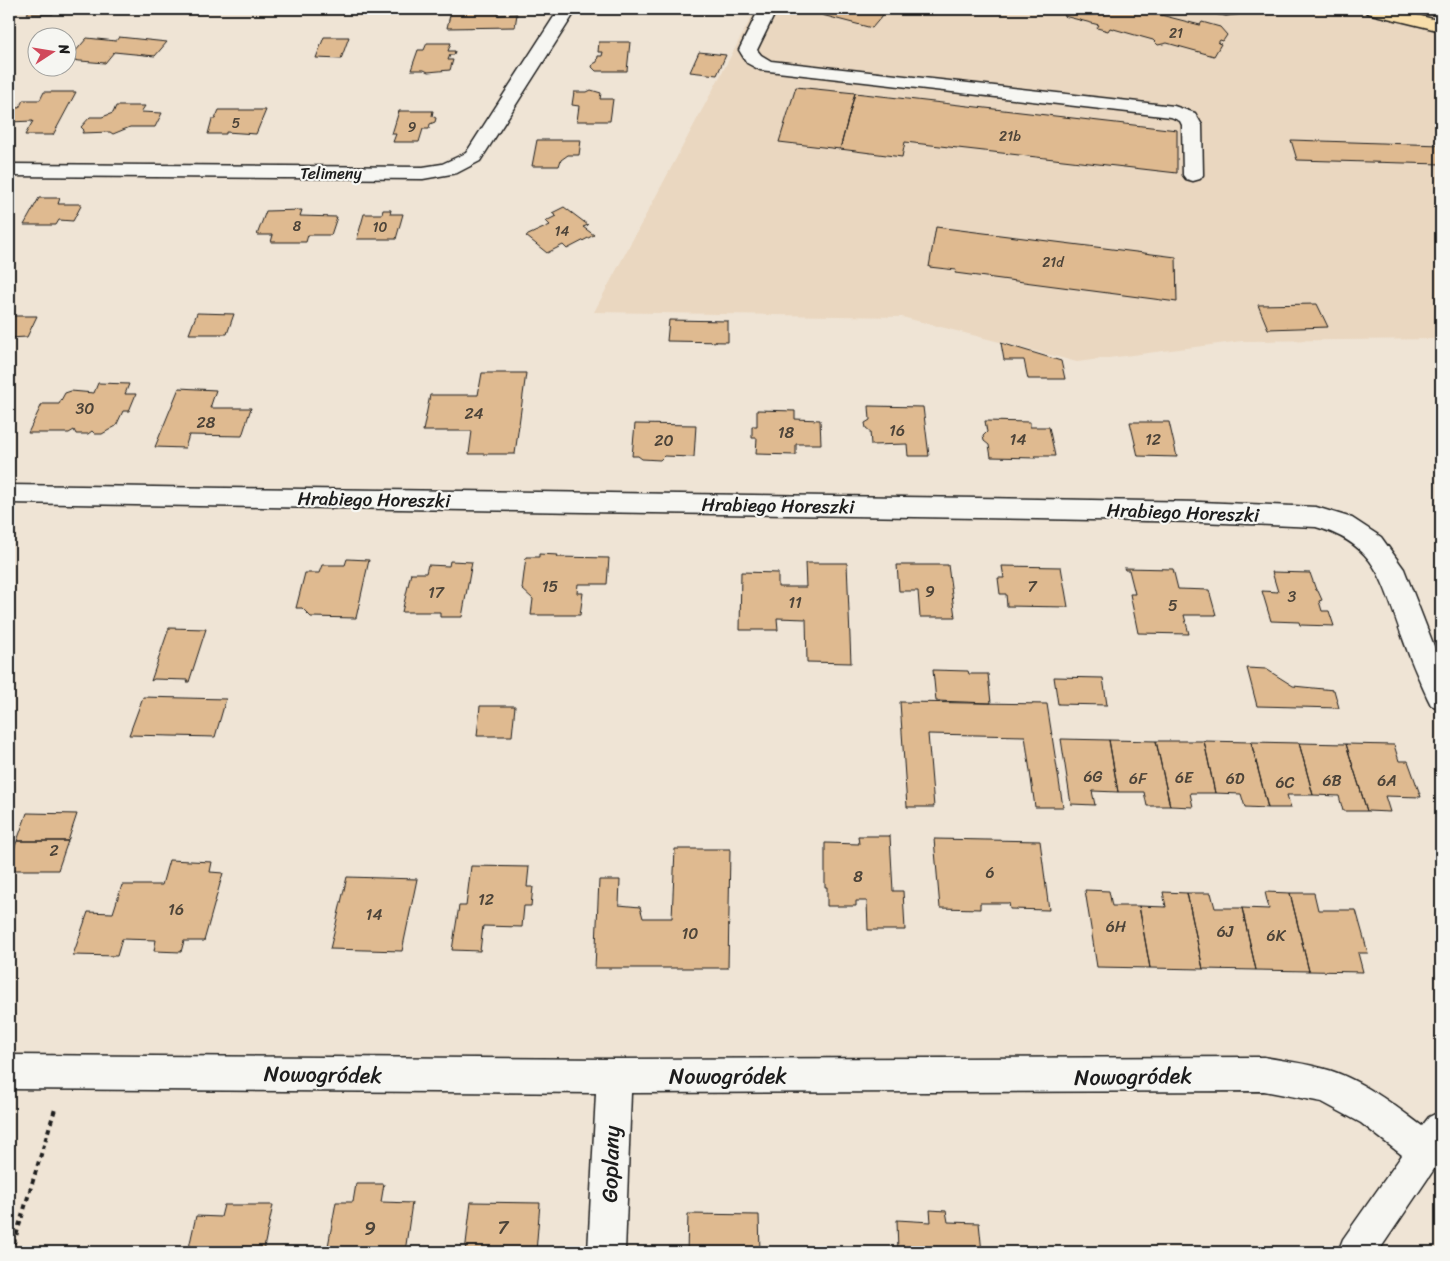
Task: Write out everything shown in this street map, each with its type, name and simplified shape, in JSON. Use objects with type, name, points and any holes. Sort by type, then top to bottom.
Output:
[{"type":"main road","points":[[1373,9],[1441,26]]},
{"type":"street","name":"Telimeny","points":[[9,170],[437,173],[452,169],[473,157],[568,9]]},
{"type":"street","points":[[768,9],[748,50],[754,59],[767,66],[1174,112],[1188,116],[1192,125],[1193,175]]},
{"type":"street","points":[[1219,9],[1238,9]]},
{"type":"street","name":"Hrabiego Horeszki","points":[[9,494],[978,508],[1200,512],[1316,517],[1343,525],[1372,544],[1395,576],[1416,637],[1441,697]]},
{"type":"street","name":"Nowogródek","points":[[9,1072],[614,1076],[1264,1074],[1326,1086],[1434,1140]]},
{"type":"street","name":"Goplany","points":[[606,1252],[614,1076]]},
{"type":"street","points":[[1356,1252],[1434,1140]]},
{"type":"path","points":[[11,1252],[66,1072]]},
{"type":"shaded area","points":[[756,9],[1441,9],[1441,339],[1242,341],[1077,362],[902,317],[594,312]]},
{"type":"building","points":[[30,9],[56,9],[53,14],[27,14]]},
{"type":"building","points":[[465,9],[499,9],[498,15],[517,14],[515,27],[447,28],[451,11],[465,11]]},
{"type":"building","points":[[828,9],[888,9],[872,28],[822,15]]},
{"type":"building","points":[[1070,9],[1156,10],[1161,15],[1200,25],[1202,22],[1220,27],[1227,35],[1223,41],[1220,40],[1218,43],[1221,44],[1214,56],[1167,43],[1158,45],[1153,40],[1110,28],[1108,31],[1097,28],[1099,25],[1064,16]]},
{"type":"building","points":[[119,37],[167,42],[155,56],[114,52],[105,63],[78,61],[78,48],[87,38],[116,41]]},
{"type":"building","points":[[324,37],[349,37],[341,59],[316,58]]},
{"type":"building","points":[[599,42],[630,42],[627,71],[596,71],[592,67],[597,62],[598,56],[602,56],[603,52],[598,52]]},
{"type":"building","points":[[427,43],[451,43],[448,51],[455,51],[454,55],[450,55],[448,60],[453,60],[450,70],[428,72],[424,70],[411,70],[418,50],[424,50]]},
{"type":"building","points":[[699,52],[726,55],[717,75],[690,72]]},
{"type":"building","points":[[796,87],[855,93],[840,149],[779,142]]},
{"type":"building","points":[[591,90],[601,93],[600,99],[613,99],[610,121],[577,121],[579,106],[572,105],[574,92],[587,92]]},
{"type":"building","points":[[44,92],[76,92],[53,135],[25,135],[33,121],[9,122],[9,111],[11,107],[19,108],[23,100],[40,100]]},
{"type":"building","points":[[855,93],[1177,130],[1177,173],[905,142],[902,157],[840,149]]},
{"type":"building","points":[[116,106],[145,106],[141,112],[162,113],[155,127],[130,127],[113,134],[110,132],[82,133],[84,130],[81,127],[90,117],[102,117],[113,113]]},
{"type":"building","points":[[219,110],[266,110],[256,134],[226,132],[226,134],[208,134],[212,119],[215,119]]},
{"type":"building","points":[[399,111],[433,111],[432,116],[436,118],[435,122],[430,124],[429,129],[423,129],[419,142],[393,142],[396,134],[392,134]]},
{"type":"building","points":[[537,140],[581,140],[579,155],[568,155],[561,160],[559,166],[532,166]]},
{"type":"building","points":[[1291,140],[1441,145],[1441,164],[1297,160]]},
{"type":"building","points":[[39,198],[60,198],[58,204],[82,204],[73,221],[59,220],[56,225],[24,225]]},
{"type":"building","points":[[564,207],[588,225],[583,227],[594,235],[567,249],[563,245],[547,253],[526,236],[550,225],[546,221],[556,216],[552,213]]},
{"type":"building","points":[[302,210],[300,216],[337,217],[331,235],[308,235],[306,242],[271,242],[273,235],[257,235],[266,211]]},
{"type":"building","points":[[383,210],[391,210],[390,214],[403,214],[396,239],[357,239],[364,214],[382,214]]},
{"type":"building","points":[[936,227],[1176,257],[1177,302],[955,273],[956,270],[929,267]]},
{"type":"building","points":[[1317,304],[1328,327],[1268,329],[1258,305]]},
{"type":"building","points":[[197,313],[234,314],[227,334],[189,334]]},
{"type":"building","points":[[9,316],[37,316],[27,337],[9,338]]},
{"type":"building","points":[[669,320],[728,321],[728,342],[667,341]]},
{"type":"building","points":[[1001,343],[1061,361],[1065,379],[1028,379],[1024,360],[1004,360]]},
{"type":"building","points":[[482,373],[526,373],[515,454],[469,454],[472,431],[423,431],[430,395],[478,395]]},
{"type":"building","points":[[98,383],[129,384],[125,394],[136,394],[129,411],[123,411],[116,426],[102,434],[95,434],[92,431],[88,434],[76,434],[74,430],[69,433],[28,433],[42,404],[59,404],[65,393],[71,391],[94,393]]},
{"type":"building","points":[[179,388],[216,390],[210,408],[251,408],[242,436],[189,435],[185,448],[155,447]]},
{"type":"building","points":[[869,406],[923,407],[929,456],[908,456],[907,444],[871,445],[870,431],[866,428],[865,423],[870,420]]},
{"type":"building","points":[[757,410],[795,411],[795,419],[820,420],[821,444],[796,444],[796,455],[756,454],[757,438],[752,438],[752,426],[757,426]]},
{"type":"building","points":[[985,421],[1030,422],[1030,427],[1049,427],[1055,456],[1035,456],[1036,458],[991,457],[989,445],[984,441],[983,436],[987,432]]},
{"type":"building","points":[[1130,422],[1169,422],[1177,457],[1138,456]]},
{"type":"building","points":[[635,424],[696,425],[694,457],[664,456],[660,460],[642,459],[638,456],[632,456]]},
{"type":"building","points":[[539,554],[558,555],[557,557],[609,558],[607,584],[578,584],[577,593],[583,593],[580,615],[531,615],[533,599],[522,589],[526,557],[539,557]]},
{"type":"building","points":[[347,559],[369,560],[356,618],[311,617],[302,608],[296,608],[305,573],[319,573],[322,565],[345,565]]},
{"type":"building","points":[[450,561],[472,562],[462,617],[440,617],[440,612],[402,612],[411,573],[426,573],[428,565],[449,566]]},
{"type":"building","points":[[805,563],[847,563],[851,663],[807,662],[806,619],[777,618],[778,630],[740,630],[741,572],[778,573],[778,587],[806,587]]},
{"type":"building","points":[[897,565],[948,565],[955,617],[920,617],[918,591],[899,591]]},
{"type":"building","points":[[1002,566],[1061,567],[1068,607],[1007,606],[1006,594],[1000,594],[998,578],[1004,578]]},
{"type":"building","points":[[1124,568],[1173,569],[1178,589],[1209,590],[1216,615],[1184,615],[1189,634],[1138,633],[1130,594],[1135,594],[1129,570]]},
{"type":"building","points":[[1272,572],[1310,573],[1322,600],[1319,601],[1322,611],[1329,611],[1334,626],[1300,625],[1299,622],[1271,621],[1262,591],[1278,592]]},
{"type":"building","points":[[169,628],[206,629],[189,682],[187,682],[188,680],[154,679],[151,681]]},
{"type":"building","points":[[1247,668],[1266,669],[1293,686],[1334,690],[1339,708],[1257,706]]},
{"type":"building","points":[[933,670],[968,671],[969,674],[988,674],[991,703],[936,701]]},
{"type":"building","points":[[1054,677],[1103,678],[1107,705],[1058,704]]},
{"type":"building","points":[[143,697],[226,699],[215,737],[129,735]]},
{"type":"building","points":[[900,702],[1047,704],[1063,807],[1035,807],[1025,736],[928,734],[934,807],[907,807]]},
{"type":"building","points":[[480,706],[515,706],[512,736],[477,736]]},
{"type":"building","points":[[1061,739],[1109,740],[1118,792],[1092,791],[1095,805],[1071,804]]},
{"type":"building","points":[[1109,740],[1156,741],[1170,806],[1147,806],[1144,792],[1118,792]]},
{"type":"building","points":[[1156,741],[1204,741],[1215,793],[1190,793],[1193,807],[1170,806]]},
{"type":"building","points":[[1204,741],[1251,742],[1268,808],[1245,807],[1241,794],[1215,793]]},
{"type":"building","points":[[1251,742],[1299,743],[1313,795],[1287,795],[1291,808],[1268,808]]},
{"type":"building","points":[[1299,743],[1346,744],[1367,811],[1343,811],[1339,796],[1313,795]]},
{"type":"building","points":[[1346,744],[1394,745],[1399,761],[1408,761],[1421,797],[1385,796],[1390,812],[1367,811]]},
{"type":"building","points":[[27,813],[77,814],[68,841],[17,841]]},
{"type":"building","points":[[858,836],[890,836],[893,891],[903,891],[905,930],[868,930],[867,901],[856,901],[856,906],[827,906],[825,843],[859,844]]},
{"type":"building","points":[[934,839],[1040,841],[1049,910],[1010,909],[1009,903],[980,903],[980,909],[940,908]]},
{"type":"building","points":[[17,841],[68,841],[58,870],[9,870],[9,862]]},
{"type":"building","points":[[675,849],[730,849],[728,968],[595,968],[599,880],[620,880],[619,905],[640,907],[643,918],[672,918]]},
{"type":"building","points":[[169,860],[212,862],[210,872],[223,873],[204,941],[184,941],[181,952],[154,951],[156,940],[122,939],[117,956],[73,955],[88,912],[113,913],[122,885],[162,885]]},
{"type":"building","points":[[471,866],[529,867],[527,887],[533,887],[531,906],[524,906],[522,927],[483,926],[480,951],[452,950],[459,906],[466,906]]},
{"type":"building","points":[[347,877],[417,879],[402,951],[330,949]]},
{"type":"building","points":[[1085,890],[1109,891],[1112,906],[1139,906],[1150,968],[1097,967]]},
{"type":"building","points":[[1163,892],[1187,893],[1203,969],[1150,968],[1139,906],[1166,907]]},
{"type":"building","points":[[1265,892],[1290,893],[1309,971],[1256,970],[1242,908],[1269,909]]},
{"type":"building","points":[[1187,893],[1211,893],[1215,908],[1242,908],[1256,970],[1203,969]]},
{"type":"building","points":[[1290,893],[1314,893],[1318,910],[1356,910],[1368,953],[1358,953],[1363,972],[1309,971]]},
{"type":"building","points":[[356,1184],[384,1184],[381,1202],[412,1203],[405,1252],[327,1252],[336,1202],[353,1202]]},
{"type":"building","points":[[471,1202],[540,1203],[536,1252],[465,1252]]},
{"type":"building","points":[[224,1205],[273,1205],[263,1252],[188,1252],[196,1216],[221,1217]]},
{"type":"building","points":[[930,1210],[946,1211],[948,1222],[979,1223],[982,1252],[898,1252],[897,1220],[931,1222]]},
{"type":"building","points":[[688,1214],[759,1215],[760,1252],[687,1252]]}]
